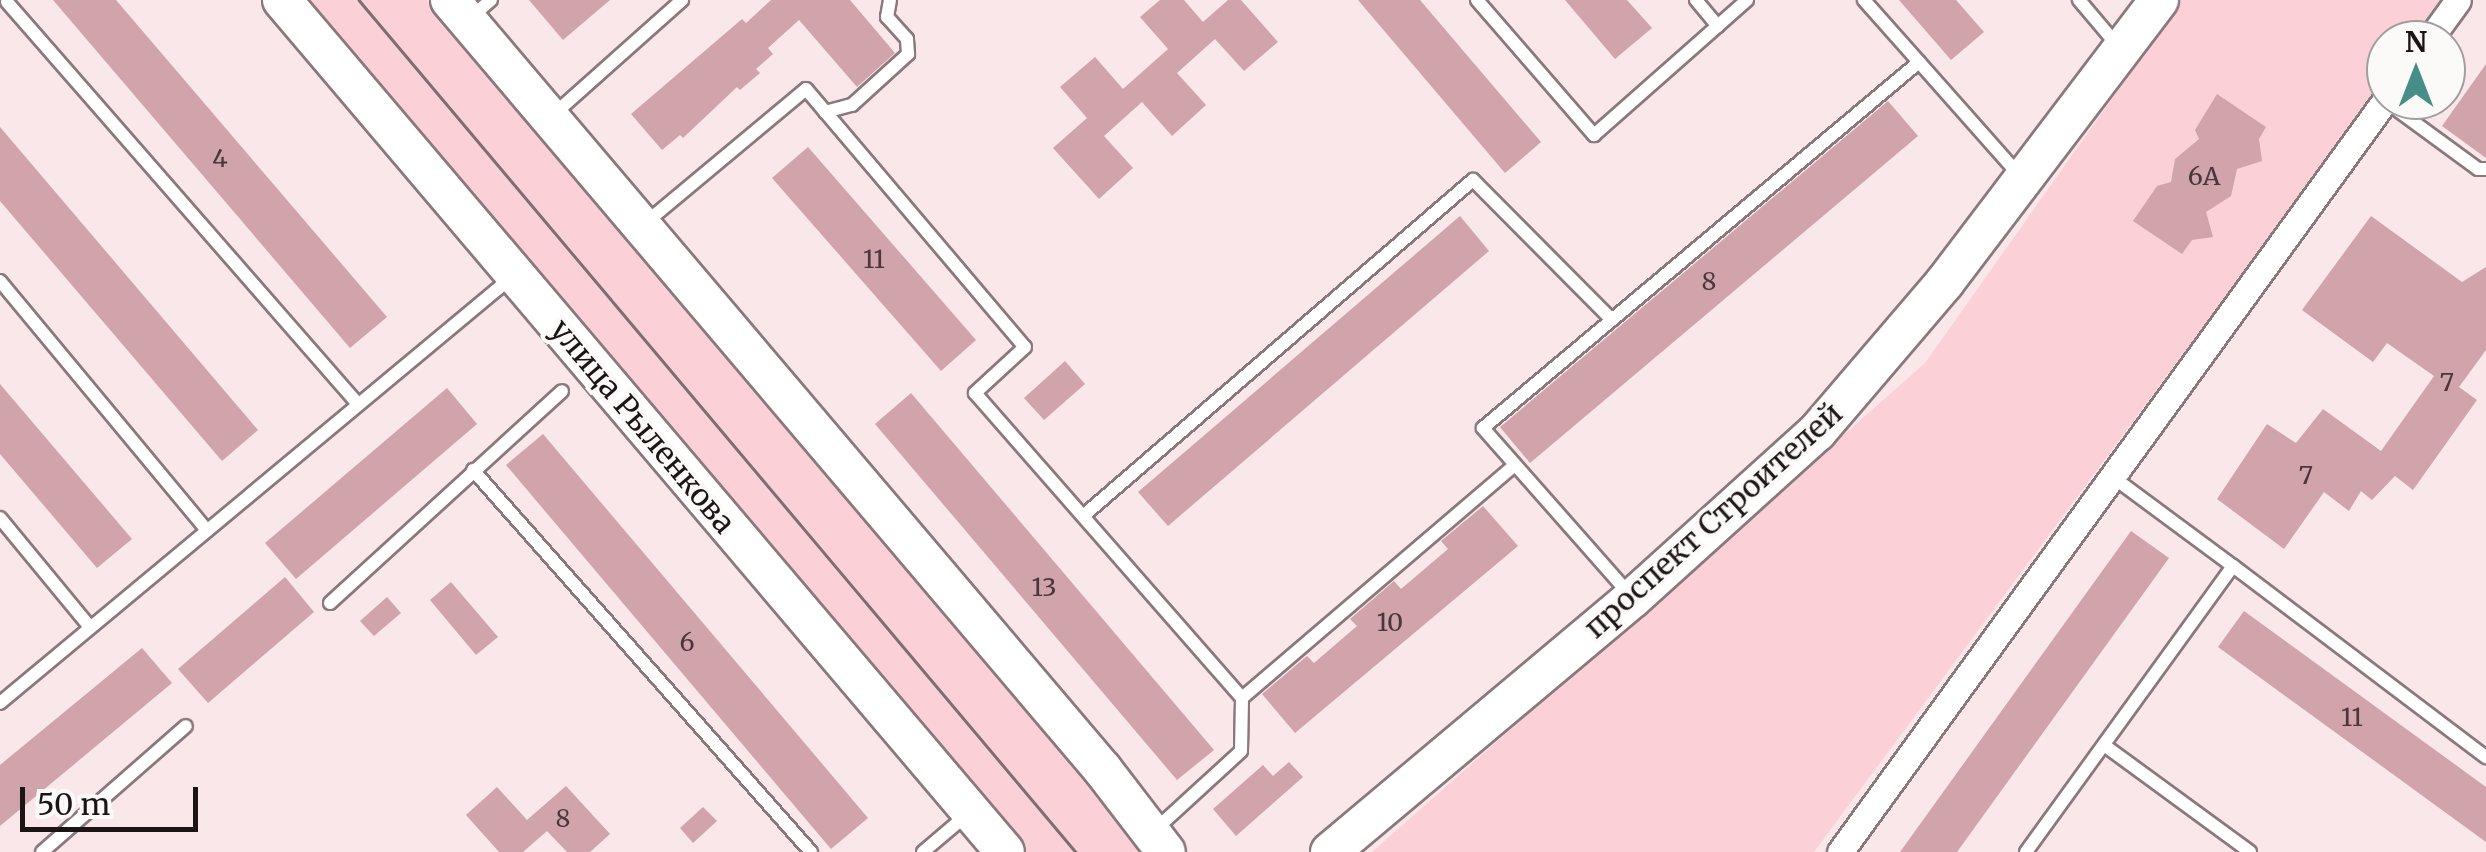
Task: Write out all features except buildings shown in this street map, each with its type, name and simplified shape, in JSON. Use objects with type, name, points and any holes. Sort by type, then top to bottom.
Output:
[{"type":"main road","name":"улица Рыленкова","points":[[282,0],[1005,852]]},
{"type":"main road","name":"проспект Строителей","points":[[1337,849],[1633,598],[1817,432],[1945,282],[2159,0]]},
{"type":"main road","points":[[469,7],[550,118],[1103,770],[1159,843]]},
{"type":"street","points":[[1840,852],[2372,120]]},
{"type":"lane","points":[[550,118],[682,0]]},
{"type":"lane","points":[[825,112],[852,105],[908,54],[907,39],[886,17],[890,0]]},
{"type":"lane","points":[[1477,0],[1594,135],[1748,0]]},
{"type":"lane","points":[[1696,0],[1718,26]]},
{"type":"lane","points":[[1864,0],[2023,180]]},
{"type":"lane","points":[[2079,0],[2122,51]]},
{"type":"lane","points":[[5,3],[357,403]]},
{"type":"lane","points":[[1633,598],[1483,428],[1919,62]]},
{"type":"lane","points":[[642,226],[806,89],[1025,347],[976,393],[1242,698],[1241,751],[1159,843]]},
{"type":"lane","points":[[2413,120],[2478,169],[2486,169]]},
{"type":"lane","points":[[1082,516],[1474,180],[1612,320]]},
{"type":"lane","points":[[0,703],[514,275]]},
{"type":"lane","points":[[0,281],[206,529]]},
{"type":"lane","points":[[330,603],[562,391]]},
{"type":"lane","points":[[1242,698],[1514,466]]},
{"type":"lane","points":[[474,470],[811,852]]},
{"type":"lane","points":[[2114,478],[2486,757]]},
{"type":"lane","points":[[0,518],[90,627]]},
{"type":"lane","points":[[2026,852],[2233,566]]},
{"type":"lane","points":[[42,852],[186,726]]},
{"type":"lane","points":[[2104,744],[2250,852]]},
{"type":"lane","points":[[923,852],[971,812]]},
{"type":"shaded area","points":[[305,0],[427,0],[1151,852],[1022,852]]},
{"type":"shaded area","points":[[2182,0],[2446,0],[2431,20],[2366,20],[2366,107],[1814,852],[1372,852],[1925,363]]},
{"type":"tram line","points":[[359,0],[1076,852]]}]
